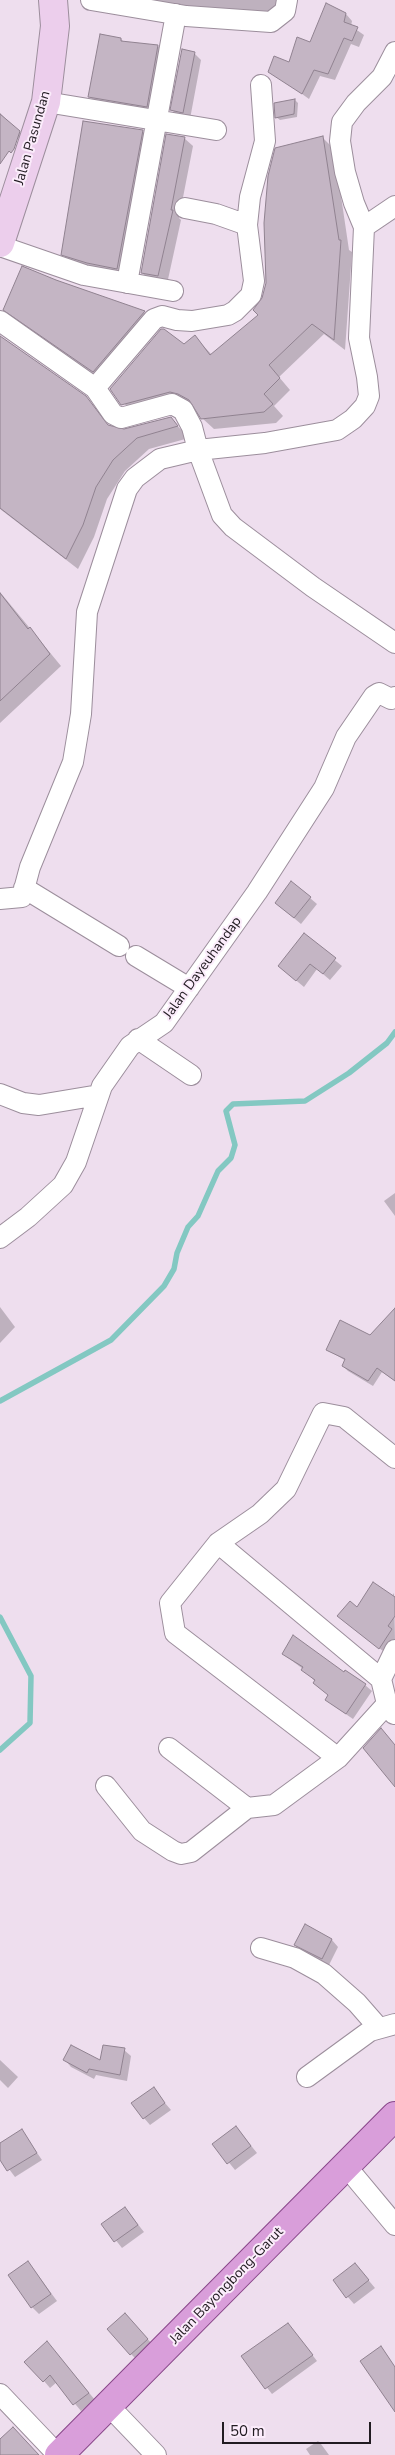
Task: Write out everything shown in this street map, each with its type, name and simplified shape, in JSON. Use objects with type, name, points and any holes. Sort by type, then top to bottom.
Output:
[{"type":"main road","name":"Jalan Bayongbong-Garut","points":[[58,2455],[109,2406],[395,2116]]},
{"type":"street","name":"Jalan Pasundan","points":[[0,244],[46,102],[54,26],[53,0]]},
{"type":"street","points":[[91,0],[271,22],[285,10],[287,0]]},
{"type":"street","points":[[127,283],[155,120],[180,10]]},
{"type":"street","points":[[2,899],[22,897],[30,867],[73,762],[81,714],[86,612],[127,489],[141,471],[195,439],[319,434],[337,430],[360,412],[369,396],[359,338],[364,227],[354,203],[345,172],[340,140],[342,122],[356,103],[382,77],[395,52]]},
{"type":"street","points":[[95,388],[157,317],[192,321],[228,315],[243,304],[251,295],[254,281],[247,225],[250,197],[265,141],[261,85]]},
{"type":"street","points":[[46,102],[216,130]]},
{"type":"street","points":[[364,227],[395,206]]},
{"type":"street","points":[[185,208],[216,214],[247,225]]},
{"type":"street","points":[[0,244],[84,275],[173,291]]},
{"type":"street","points":[[0,321],[95,388],[113,414],[121,418],[174,404],[187,414],[222,515],[233,527],[313,588],[395,643]]},
{"type":"street","name":"Jalan Dayeuhandap","points":[[0,1238],[28,1218],[63,1185],[76,1162],[101,1091],[134,1043],[164,1023],[257,892],[324,788],[346,736],[374,696],[379,693],[391,699],[395,697]]},
{"type":"street","points":[[24,888],[189,988]]},
{"type":"street","points":[[134,1043],[191,1075]]},
{"type":"street","points":[[0,1094],[23,1103],[39,1105],[101,1091]]},
{"type":"street","points":[[338,1758],[176,1633],[170,1604],[218,1543],[260,1514],[286,1488],[323,1413],[344,1417],[395,1458]]},
{"type":"street","points":[[106,1786],[142,1832],[173,1851],[182,1854],[191,1852],[247,1808],[274,1805],[338,1758],[391,1710],[381,1679],[218,1543]]},
{"type":"street","points":[[381,1679],[395,1650]]},
{"type":"street","points":[[169,1748],[247,1808]]},
{"type":"street","points":[[261,1948],[295,1958],[324,1974],[386,2026],[307,2077]]},
{"type":"street","points":[[346,2165],[395,2225]]},
{"type":"street","points":[[0,2394],[58,2455]]},
{"type":"street","points":[[109,2406],[156,2455]]},
{"type":"building","points":[[326,3],[346,13],[344,22],[358,27],[352,41],[344,38],[328,74],[314,70],[302,94],[268,72],[274,56],[289,62],[297,37],[310,42]]},
{"type":"building","points":[[100,34],[121,38],[121,41],[158,45],[147,107],[88,97]]},
{"type":"building","points":[[182,49],[195,52],[183,113],[170,110]]},
{"type":"building","points":[[295,99],[294,114],[275,118],[274,103]]},
{"type":"building","points":[[0,114],[20,131],[14,149],[11,153],[9,151],[0,164]]},
{"type":"building","points":[[83,121],[143,130],[117,269],[61,255]]},
{"type":"building","points":[[166,134],[185,137],[171,210],[173,210],[158,276],[141,273]]},
{"type":"building","points":[[323,136],[339,240],[341,240],[334,340],[312,324],[269,365],[280,378],[264,394],[273,404],[264,412],[201,419],[189,400],[170,392],[121,405],[110,389],[161,329],[164,329],[184,344],[195,335],[210,355],[258,315],[253,310],[262,298],[266,283],[264,223],[268,176],[275,148]]},
{"type":"building","points":[[22,266],[145,311],[93,372],[3,310]]},
{"type":"building","points":[[0,336],[86,396],[108,425],[124,429],[171,417],[178,426],[137,438],[113,460],[96,487],[83,525],[66,559],[0,508]]},
{"type":"building","points":[[0,593],[28,629],[30,627],[50,654],[0,701]]},
{"type":"building","points":[[291,881],[311,897],[294,918],[275,903]]},
{"type":"building","points":[[304,933],[336,958],[323,974],[310,964],[296,981],[278,966]]},
{"type":"building","points":[[395,1308],[395,1381],[377,1368],[368,1381],[342,1366],[345,1359],[326,1350],[340,1320],[370,1335]]},
{"type":"building","points":[[373,1582],[395,1597],[395,1616],[388,1626],[392,1629],[379,1649],[337,1616],[350,1601],[357,1607]]},
{"type":"building","points":[[293,1635],[344,1672],[345,1670],[366,1684],[346,1714],[325,1700],[328,1695],[313,1683],[315,1680],[301,1670],[303,1667],[282,1654]]},
{"type":"building","points":[[381,1728],[395,1745],[395,1787],[363,1748]]},
{"type":"building","points":[[305,1924],[332,1939],[322,1959],[294,1945]]},
{"type":"building","points":[[71,2045],[100,2060],[103,2045],[125,2048],[120,2075],[89,2069],[87,2073],[63,2060]]},
{"type":"building","points":[[154,2087],[165,2103],[143,2119],[131,2103]]},
{"type":"building","points":[[236,2126],[251,2146],[227,2164],[212,2144]]},
{"type":"building","points":[[22,2129],[37,2153],[7,2171],[0,2160],[0,2143]]},
{"type":"building","points":[[125,2207],[138,2225],[114,2242],[101,2224]]},
{"type":"building","points":[[28,2261],[51,2294],[31,2308],[8,2275]]},
{"type":"building","points":[[355,2263],[369,2280],[346,2298],[333,2280]]},
{"type":"building","points":[[125,2313],[148,2339],[130,2355],[107,2329]]},
{"type":"building","points":[[288,2323],[313,2355],[265,2389],[241,2356]]},
{"type":"building","points":[[47,2341],[89,2393],[73,2405],[50,2375],[43,2382],[24,2362]]},
{"type":"building","points":[[381,2346],[395,2367],[395,2412],[360,2361]]},
{"type":"building","points":[[13,2427],[39,2455],[0,2455],[0,2439]]},
{"type":"waterway","points":[[0,1401],[111,1340],[164,1286],[174,1269],[177,1253],[188,1227],[198,1216],[218,1171],[231,1158],[235,1145],[226,1111],[233,1104],[305,1101],[349,1073],[387,1043],[395,1032]]},
{"type":"waterway","points":[[0,1617],[31,1676],[30,1723],[0,1750]]}]
